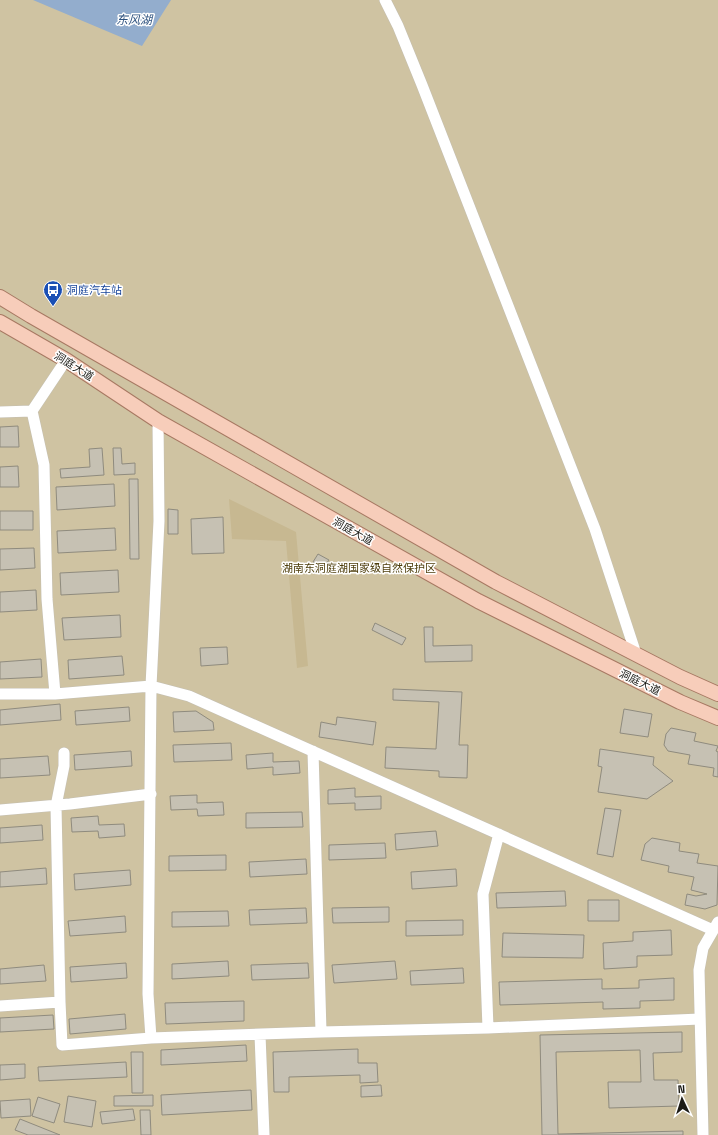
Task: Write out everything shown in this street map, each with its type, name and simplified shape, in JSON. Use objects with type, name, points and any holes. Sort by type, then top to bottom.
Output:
[{"type":"main road","name":"洞庭大道","points":[[0,297],[496,582],[680,677],[718,694]]},
{"type":"main road","name":"洞庭大道","points":[[0,322],[66,360],[158,421],[478,601],[673,698],[718,718]]},
{"type":"street","points":[[385,0],[398,26],[422,85],[595,529],[636,654]]},
{"type":"street","points":[[55,694],[47,599],[44,465],[32,412],[66,360]]},
{"type":"street","points":[[0,412],[32,412]]},
{"type":"street","points":[[151,1038],[148,994],[151,686],[159,521],[158,421]]},
{"type":"street","points":[[0,694],[55,694],[151,686],[189,696],[498,834],[716,926],[703,948],[699,970],[703,1135]]},
{"type":"street","points":[[314,751],[321,1032]]},
{"type":"street","points":[[64,753],[64,766],[56,806],[62,1045],[151,1038],[488,1028],[700,1019]]},
{"type":"street","points":[[0,810],[56,806],[151,794]]},
{"type":"street","points":[[488,1028],[483,894],[498,834]]},
{"type":"street","points":[[0,1006],[60,1002]]},
{"type":"street","points":[[260,1035],[264,1135]]},
{"type":"green space","name":"湖南东洞庭湖国家级自然保护区","points":[[0,0],[718,0],[718,1135],[0,1135]]},
{"type":"shaded area","points":[[229,499],[296,532],[308,666],[297,668],[286,541],[232,539]]},
{"type":"water","name":"东风湖","points":[[33,0],[171,0],[142,46]]},
{"type":"building","points":[[18,426],[19,447],[0,447],[0,427]]},
{"type":"building","points":[[102,448],[104,475],[61,478],[60,469],[90,467],[89,449]]},
{"type":"building","points":[[113,448],[121,448],[122,464],[135,463],[135,474],[114,475]]},
{"type":"building","points":[[18,466],[19,487],[0,487],[0,467]]},
{"type":"building","points":[[129,479],[138,479],[139,559],[130,559]]},
{"type":"building","points":[[114,484],[115,506],[57,510],[56,487]]},
{"type":"building","points":[[168,509],[178,510],[178,534],[168,534]]},
{"type":"building","points":[[0,511],[33,511],[33,530],[0,530]]},
{"type":"building","points":[[223,517],[224,553],[192,554],[191,519]]},
{"type":"building","points":[[115,528],[116,550],[58,553],[57,531]]},
{"type":"building","points":[[34,548],[35,568],[0,570],[0,549]]},
{"type":"building","points":[[318,554],[329,560],[323,568],[313,562]]},
{"type":"building","points":[[118,570],[119,592],[61,595],[60,573]]},
{"type":"building","points":[[36,590],[37,610],[0,612],[0,592]]},
{"type":"building","points":[[120,615],[121,637],[64,640],[62,618]]},
{"type":"building","points":[[375,623],[406,638],[402,645],[372,630]]},
{"type":"building","points":[[424,627],[433,627],[433,646],[472,645],[472,661],[425,662]]},
{"type":"building","points":[[227,647],[228,664],[201,666],[200,648]]},
{"type":"building","points":[[122,656],[124,675],[69,679],[68,660]]},
{"type":"building","points":[[41,659],[42,677],[0,679],[0,662]]},
{"type":"building","points":[[393,689],[462,692],[459,745],[468,745],[467,778],[439,777],[439,771],[385,768],[386,747],[436,749],[439,702],[393,700]]},
{"type":"building","points":[[60,704],[61,720],[0,725],[0,710]]},
{"type":"building","points":[[129,707],[130,721],[76,725],[75,711]]},
{"type":"building","points":[[624,709],[652,714],[648,737],[620,733]]},
{"type":"building","points":[[196,711],[213,722],[214,730],[174,732],[173,712]]},
{"type":"building","points":[[337,717],[376,722],[373,745],[319,737],[321,722],[336,725]]},
{"type":"building","points":[[671,728],[696,733],[694,741],[718,746],[716,751],[718,752],[718,777],[713,776],[714,768],[688,764],[690,755],[668,751],[664,745],[666,734]]},
{"type":"building","points":[[231,743],[232,760],[174,762],[173,745]]},
{"type":"building","points":[[600,749],[654,757],[653,765],[673,781],[647,799],[598,792],[602,767],[598,766]]},
{"type":"building","points":[[131,751],[132,766],[75,770],[74,755]]},
{"type":"building","points":[[273,753],[273,762],[299,761],[300,773],[273,775],[273,767],[247,769],[246,755]]},
{"type":"building","points":[[48,756],[50,775],[0,778],[0,759]]},
{"type":"building","points":[[355,788],[355,797],[381,796],[381,809],[355,810],[355,803],[328,804],[328,790]]},
{"type":"building","points":[[197,795],[197,803],[223,802],[224,815],[198,816],[197,809],[171,810],[170,796]]},
{"type":"building","points":[[605,808],[621,810],[613,857],[597,854]]},
{"type":"building","points":[[302,812],[303,827],[246,828],[246,813]]},
{"type":"building","points":[[98,816],[99,825],[124,824],[125,836],[99,838],[98,831],[72,832],[71,818]]},
{"type":"building","points":[[42,825],[43,840],[0,843],[0,828]]},
{"type":"building","points":[[436,831],[438,846],[396,850],[395,834]]},
{"type":"building","points":[[652,838],[680,843],[679,851],[699,854],[697,863],[718,866],[717,905],[705,909],[685,905],[687,894],[696,896],[707,894],[691,890],[694,877],[668,872],[669,866],[641,860],[645,844]]},
{"type":"building","points":[[385,843],[386,858],[329,860],[329,845]]},
{"type":"building","points":[[226,855],[226,870],[169,871],[169,856]]},
{"type":"building","points":[[306,859],[307,874],[250,877],[249,862]]},
{"type":"building","points":[[46,868],[47,884],[0,887],[0,872]]},
{"type":"building","points":[[456,869],[457,886],[412,889],[411,872]]},
{"type":"building","points":[[130,870],[131,885],[75,890],[74,874]]},
{"type":"building","points":[[565,891],[566,906],[497,908],[496,893]]},
{"type":"building","points":[[588,900],[619,900],[619,921],[588,921]]},
{"type":"building","points":[[389,907],[389,922],[333,923],[332,908]]},
{"type":"building","points":[[306,908],[307,923],[250,925],[249,910]]},
{"type":"building","points":[[228,911],[229,926],[172,927],[172,912]]},
{"type":"building","points":[[125,916],[126,932],[70,936],[68,921]]},
{"type":"building","points":[[463,920],[463,935],[406,936],[406,921]]},
{"type":"building","points":[[671,930],[672,955],[637,956],[637,967],[604,969],[603,943],[633,941],[633,932]]},
{"type":"building","points":[[503,933],[584,935],[583,958],[502,957]]},
{"type":"building","points":[[228,961],[229,976],[172,979],[172,964]]},
{"type":"building","points":[[395,961],[397,979],[334,983],[332,965]]},
{"type":"building","points":[[126,963],[127,978],[71,982],[70,967]]},
{"type":"building","points":[[308,963],[309,978],[252,980],[251,965]]},
{"type":"building","points":[[44,965],[46,981],[0,984],[0,969]]},
{"type":"building","points":[[463,968],[464,983],[411,985],[410,971]]},
{"type":"building","points":[[674,978],[674,1000],[640,1001],[640,1008],[603,1009],[603,1002],[500,1005],[499,982],[602,979],[602,989],[639,988],[639,980]]},
{"type":"building","points":[[244,1001],[244,1021],[166,1024],[165,1003]]},
{"type":"building","points":[[125,1014],[126,1029],[70,1034],[69,1019]]},
{"type":"building","points":[[53,1015],[54,1029],[0,1032],[0,1018]]},
{"type":"building","points":[[682,1032],[682,1052],[653,1053],[654,1080],[678,1080],[679,1106],[609,1108],[608,1082],[641,1082],[640,1050],[556,1052],[558,1134],[683,1131],[683,1135],[542,1135],[540,1035]]},
{"type":"building","points":[[246,1045],[247,1061],[161,1065],[161,1050]]},
{"type":"building","points":[[358,1049],[358,1063],[377,1063],[378,1082],[360,1083],[360,1075],[289,1077],[289,1092],[274,1092],[273,1052]]},
{"type":"building","points":[[131,1052],[143,1052],[143,1093],[132,1093]]},
{"type":"building","points":[[126,1062],[127,1077],[39,1081],[38,1067]]},
{"type":"building","points":[[25,1064],[25,1078],[0,1080],[0,1065]]},
{"type":"building","points":[[381,1085],[382,1096],[361,1097],[361,1086]]},
{"type":"building","points":[[251,1090],[252,1110],[162,1115],[161,1095]]},
{"type":"building","points":[[153,1095],[153,1106],[114,1106],[114,1096]]},
{"type":"building","points":[[68,1096],[96,1101],[92,1127],[64,1122]]},
{"type":"building","points":[[38,1097],[60,1104],[54,1123],[32,1116]]},
{"type":"building","points":[[30,1099],[31,1116],[1,1118],[0,1101]]},
{"type":"building","points":[[133,1109],[135,1120],[102,1124],[100,1112]]},
{"type":"building","points":[[140,1110],[150,1110],[151,1135],[141,1135]]},
{"type":"building","points":[[20,1119],[60,1135],[28,1135],[15,1130]]},
{"type":"place","name":"洞庭汽车站","points":[[53,307]]}]
